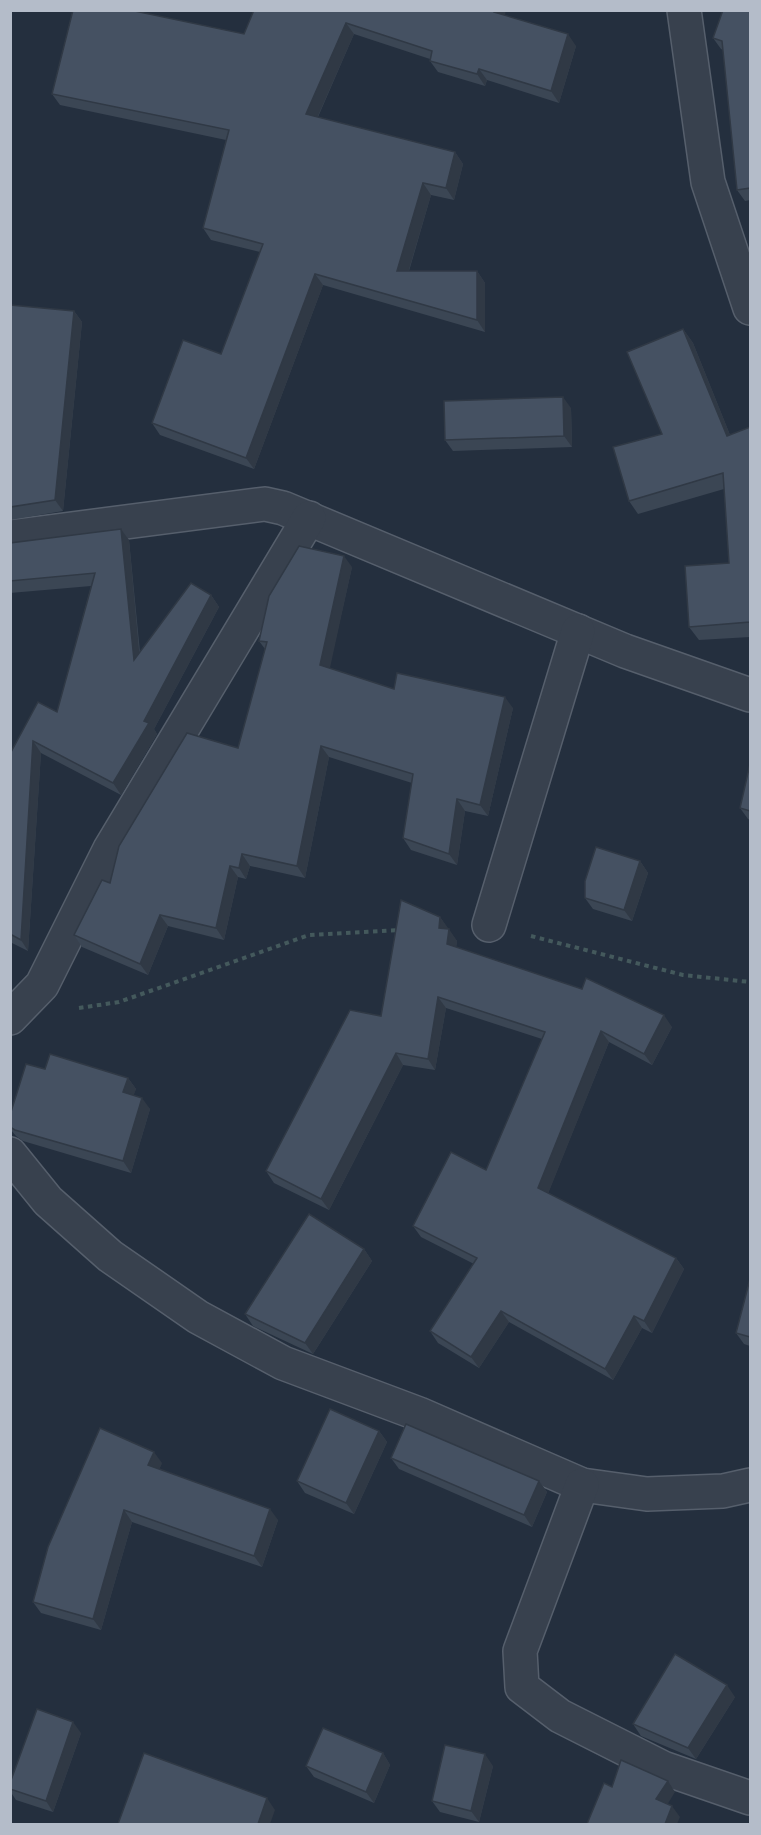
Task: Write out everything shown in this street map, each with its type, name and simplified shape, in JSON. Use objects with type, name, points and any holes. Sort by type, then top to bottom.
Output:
[{"type":"street","points":[[684,10],[708,182],[750,308]]},
{"type":"street","points":[[10,537],[265,504],[284,508],[624,651],[750,695]]},
{"type":"street","points":[[10,1018],[42,985],[110,849],[309,518]]},
{"type":"street","points":[[489,925],[578,631]]},
{"type":"street","points":[[10,1154],[48,1201],[110,1256],[198,1317],[283,1363],[419,1414],[582,1485],[647,1494],[723,1491],[750,1485]]},
{"type":"street","points":[[582,1485],[520,1651],[522,1687],[560,1716],[663,1768],[750,1798]]},
{"type":"path","points":[[489,925],[683,975],[750,982]]},
{"type":"path","points":[[76,1009],[119,1002],[309,935],[411,929]]},
{"type":"building","points":[[73,10],[130,10],[244,34],[254,10],[495,10],[494,12],[568,34],[551,91],[479,69],[477,74],[430,61],[432,51],[346,23],[306,114],[455,152],[446,188],[423,183],[397,271],[477,271],[477,320],[315,274],[246,458],[152,423],[183,340],[221,354],[263,244],[203,228],[229,130],[52,94]]},
{"type":"building","points":[[723,10],[750,10],[750,188],[737,190],[722,41],[713,38]]},
{"type":"building","points":[[10,305],[74,311],[55,500],[10,507]]},
{"type":"building","points":[[683,329],[727,436],[750,427],[750,622],[689,627],[685,566],[729,563],[723,473],[629,501],[613,447],[662,434],[627,352]]},
{"type":"building","points":[[563,397],[564,436],[445,440],[444,401]]},
{"type":"building","points":[[121,529],[134,660],[191,583],[211,595],[144,721],[149,723],[113,783],[33,741],[21,940],[10,934],[10,754],[38,702],[57,712],[95,573],[10,581],[10,543]]},
{"type":"building","points":[[299,546],[344,556],[320,665],[394,689],[397,673],[505,697],[480,805],[457,799],[449,854],[403,838],[413,774],[321,746],[297,866],[242,854],[239,868],[230,866],[216,928],[160,915],[140,964],[74,935],[102,880],[110,883],[119,846],[187,733],[238,748],[267,642],[259,641],[269,596]]},
{"type":"building","points":[[750,764],[750,811],[740,808]]},
{"type":"building","points":[[596,847],[640,861],[624,910],[585,898],[585,881]]},
{"type":"building","points":[[401,900],[440,917],[439,928],[449,929],[447,944],[582,989],[586,978],[664,1015],[644,1054],[601,1031],[538,1188],[676,1258],[644,1321],[634,1316],[605,1369],[501,1311],[471,1357],[430,1331],[477,1258],[413,1226],[451,1152],[486,1170],[545,1032],[438,997],[428,1059],[396,1053],[321,1199],[266,1171],[350,1010],[381,1016]]},
{"type":"building","points":[[50,1054],[128,1078],[123,1092],[142,1098],[123,1161],[10,1127],[10,1115],[26,1064],[45,1069]]},
{"type":"building","points":[[309,1214],[364,1249],[305,1343],[245,1314]]},
{"type":"building","points":[[750,1279],[750,1337],[736,1333]]},
{"type":"building","points":[[330,1409],[379,1431],[346,1503],[297,1481]]},
{"type":"building","points":[[406,1424],[539,1481],[524,1515],[391,1458]]},
{"type":"building","points":[[100,1428],[154,1452],[148,1465],[270,1509],[254,1556],[124,1510],[93,1619],[33,1602],[48,1547]]},
{"type":"building","points":[[675,1654],[727,1685],[688,1748],[633,1724]]},
{"type":"building","points":[[37,1709],[73,1722],[46,1801],[10,1789],[10,1783]]},
{"type":"building","points":[[323,1728],[383,1753],[366,1792],[306,1766]]},
{"type":"building","points":[[445,1745],[485,1754],[471,1811],[432,1801]]},
{"type":"building","points":[[144,1753],[267,1798],[258,1824],[118,1824]]},
{"type":"building","points":[[621,1760],[668,1781],[656,1799],[672,1806],[665,1824],[587,1824],[604,1783],[612,1787]]}]
